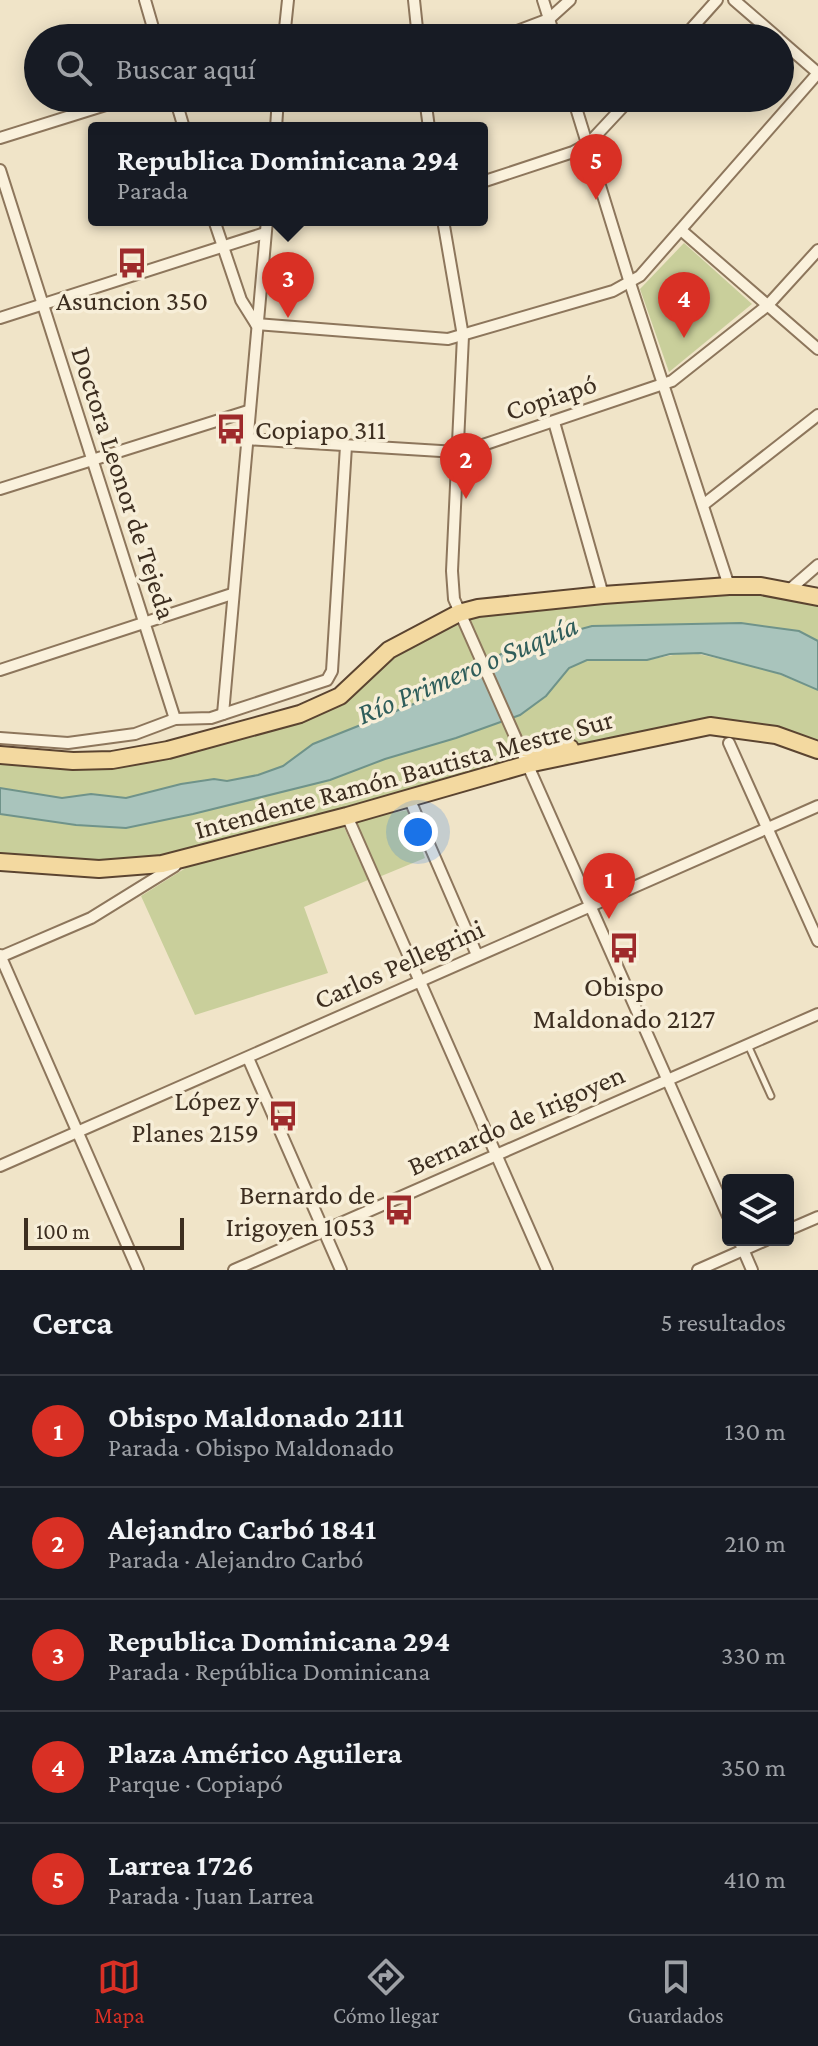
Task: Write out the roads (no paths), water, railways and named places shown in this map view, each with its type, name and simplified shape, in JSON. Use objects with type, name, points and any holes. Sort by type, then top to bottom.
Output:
[{"type":"main road","points":[[0,755],[73,761],[112,760],[168,750],[300,714],[340,696],[381,655],[459,613],[478,608],[729,586],[761,586],[818,597]]},
{"type":"main road","name":"Intendente Ramón Bautista Mestre Sur","points":[[0,862],[78,868],[162,864],[347,816],[528,764],[715,726],[776,735],[818,750]]},
{"type":"main road","points":[[518,742],[599,748]]},
{"type":"street","points":[[145,0],[152,24]]},
{"type":"street","points":[[285,24],[288,0]]},
{"type":"street","points":[[414,0],[417,24]]},
{"type":"street","points":[[543,0],[551,24]]},
{"type":"street","points":[[536,24],[549,19],[570,0]]},
{"type":"street","points":[[696,24],[717,0]]},
{"type":"street","points":[[734,0],[762,24]]},
{"type":"street","points":[[794,52],[818,73],[794,101]]},
{"type":"street","points":[[0,138],[83,112]]},
{"type":"street","points":[[578,112],[729,586]]},
{"type":"street","points":[[488,180],[573,152],[588,144],[618,112]]},
{"type":"street","points":[[256,324],[448,339],[613,291],[630,283],[681,230],[784,112]]},
{"type":"street","name":"Doctora Leonor de Tejeda","points":[[0,170],[175,719]]},
{"type":"street","points":[[216,226],[241,300],[256,324]]},
{"type":"street","points":[[223,714],[266,226]]},
{"type":"street","points":[[444,226],[463,336],[452,586],[459,613],[722,1203]]},
{"type":"street","points":[[681,230],[818,349]]},
{"type":"street","points":[[0,318],[265,233]]},
{"type":"street","name":"Copiapó","points":[[246,439],[457,452],[554,422],[663,385],[768,305],[818,250]]},
{"type":"street","points":[[0,489],[248,411]]},
{"type":"street","points":[[703,505],[818,415]]},
{"type":"street","points":[[554,422],[603,595]]},
{"type":"street","points":[[0,738],[68,743],[135,734],[175,719],[211,718],[327,680],[332,671],[346,446]]},
{"type":"street","points":[[788,591],[818,565]]},
{"type":"street","points":[[0,670],[232,594]]},
{"type":"street","points":[[729,743],[818,941]]},
{"type":"street","points":[[409,798],[477,955]]},
{"type":"street","name":"Carlos Pellegrini","points":[[0,1166],[818,806]]},
{"type":"street","points":[[347,816],[547,1270]]},
{"type":"street","points":[[138,1270],[0,956],[91,918],[170,868],[198,855]]},
{"type":"street","name":"Bernardo de Irigoyen","points":[[234,1270],[818,1014]]},
{"type":"street","points":[[248,1058],[341,1270]]},
{"type":"street","points":[[794,1227],[818,1217]]},
{"type":"street","points":[[698,1270],[739,1246]]},
{"type":"street","points":[[741,1246],[752,1270]]},
{"type":"lane","points":[[748,1044],[771,1096]]},
{"type":"water","points":[[741,623],[799,631],[818,641],[818,690],[781,674],[701,653],[670,654],[647,660],[587,660],[569,668],[546,696],[520,715],[330,780],[126,828],[76,825],[0,814],[0,788],[62,798],[91,794],[126,798],[181,784],[258,775],[283,766],[313,744],[431,697],[469,678],[501,654],[592,626]]},
{"type":"place","name":"Larrea 1726","points":[[596,200]]},
{"type":"place","name":"Asuncion 350","points":[[132,263]]},
{"type":"place","name":"Republica Dominicana 294","points":[[288,318]]},
{"type":"place","name":"Plaza Américo Aguilera","points":[[684,338]]},
{"type":"place","name":"Copiapo 311","points":[[231,429]]},
{"type":"place","name":"Alejandro Carbó 1841","points":[[466,499]]},
{"type":"place","name":"Obispo Maldonado 2111","points":[[609,919]]},
{"type":"place","name":"Obispo Maldonado 2127","points":[[624,948]]},
{"type":"place","name":"López y Planes 2159","points":[[283,1116]]},
{"type":"place","name":"Bernardo de Irigoyen 1053","points":[[399,1210]]},
{"type":"water label","name":"Río Primero o Suquía","points":[[467,669]]}]
